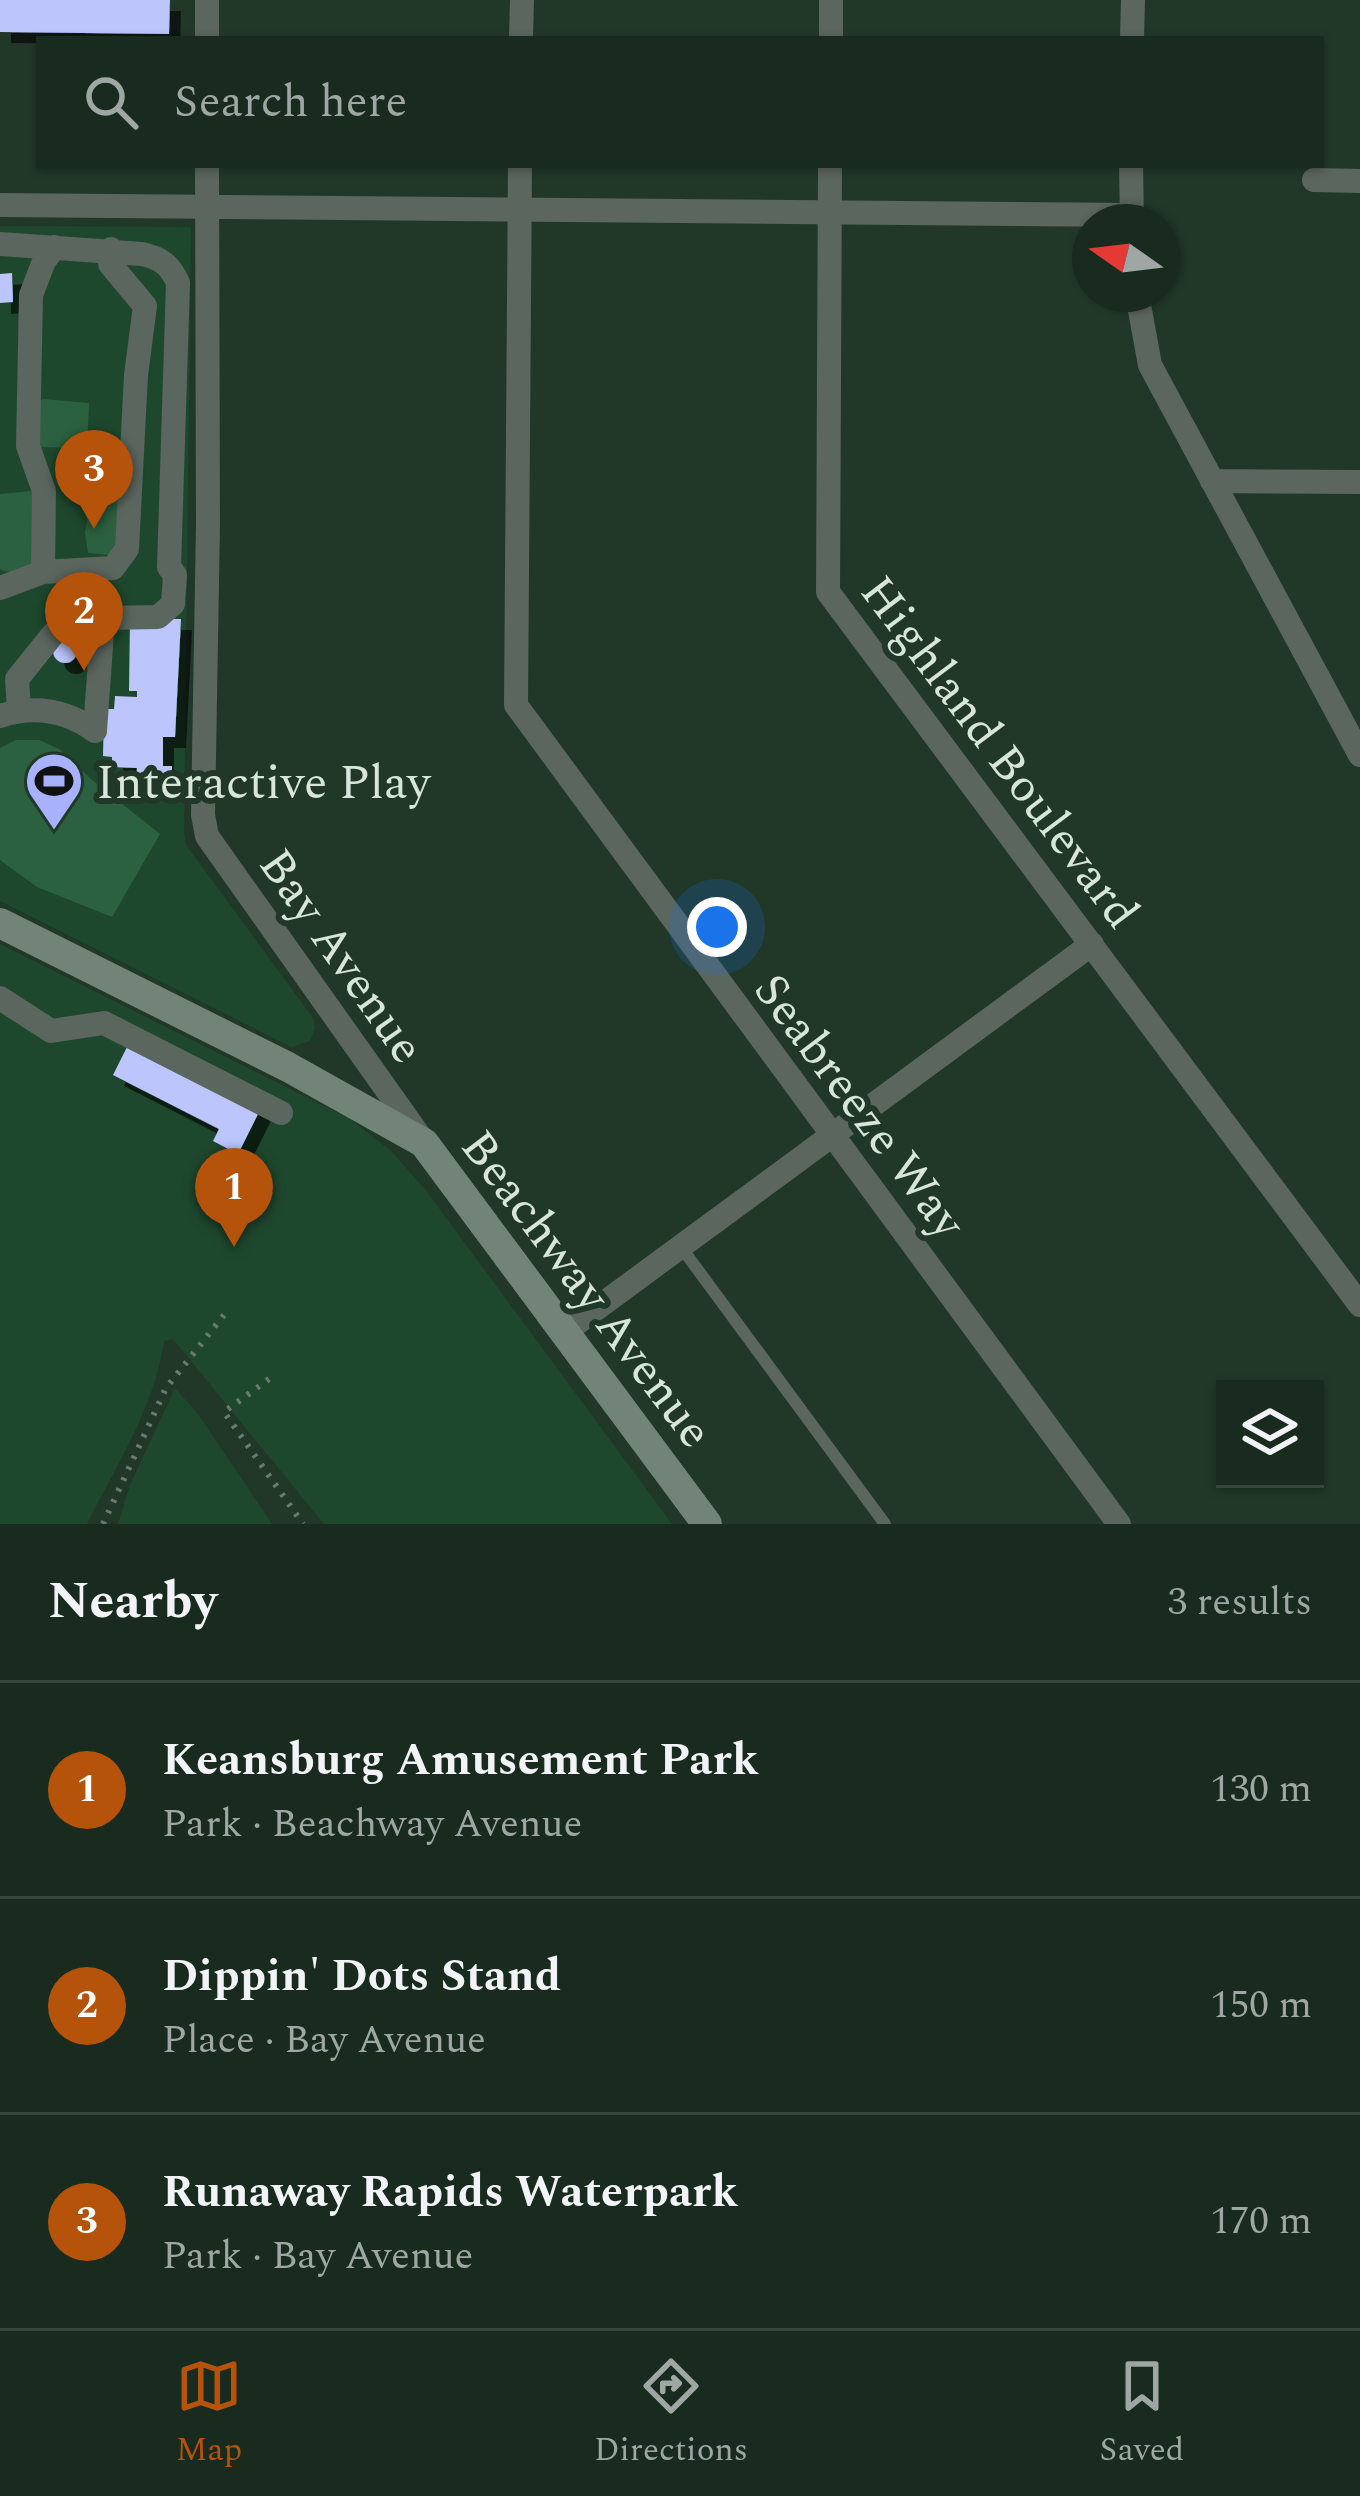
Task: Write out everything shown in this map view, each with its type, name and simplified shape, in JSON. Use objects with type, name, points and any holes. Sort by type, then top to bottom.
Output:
[{"type":"street","points":[[207,0],[207,36]]},
{"type":"street","points":[[521,36],[522,0]]},
{"type":"street","points":[[831,0],[831,36]]},
{"type":"street","points":[[1132,0],[1132,36]]},
{"type":"street","name":"Bay Avenue","points":[[207,168],[203,815],[207,836],[424,1143]]},
{"type":"street","name":"Seabreeze Way","points":[[520,168],[516,705],[522,719],[1119,1524]]},
{"type":"street","name":"Highland Boulevard","points":[[830,168],[828,592],[1360,1305]]},
{"type":"street","points":[[1131,204],[1132,168]]},
{"type":"street","points":[[1315,180],[1360,181]]},
{"type":"street","points":[[0,205],[1072,218]]},
{"type":"street","points":[[0,244],[50,254],[111,249],[158,258],[178,283],[169,567],[175,575],[173,604],[158,616],[103,618],[50,637],[17,679],[5,713],[68,715],[95,731],[103,618]]},
{"type":"street","points":[[0,588],[43,572],[113,568],[127,549],[136,375],[145,306],[110,264],[111,249]]},
{"type":"street","points":[[43,572],[44,491],[28,446],[32,295],[50,254]]},
{"type":"street","points":[[1140,312],[1150,365],[1360,755]]},
{"type":"street","points":[[131,454],[171,454]]},
{"type":"street","points":[[1212,481],[1360,482]]},
{"type":"street","name":"Beachway Avenue","points":[[0,923],[288,1067],[424,1143],[707,1524]]},
{"type":"street","points":[[566,1331],[1092,944]]},
{"type":"street","points":[[0,998],[51,1031],[104,1023],[281,1113]]},
{"type":"lane","points":[[681,1247],[885,1524]]},
{"type":"path","points":[[103,1524],[166,1388],[224,1316]]},
{"type":"path","points":[[269,1378],[224,1412],[303,1524]]},
{"type":"shaded area","points":[[0,226],[191,227],[184,832],[186,845],[313,1018],[310,1041],[291,1047],[0,901]]},
{"type":"shaded area","points":[[37,402],[89,403],[87,448],[38,447]]},
{"type":"shaded area","points":[[95,475],[124,476],[117,556],[88,553],[85,532]]},
{"type":"shaded area","points":[[32,491],[36,560],[19,570],[5,571],[0,569],[0,494]]},
{"type":"shaded area","name":"Interactive Play","points":[[16,740],[39,740],[59,749],[160,834],[112,917],[37,887],[0,860],[0,748]]},
{"type":"shaded area","points":[[0,944],[350,1119],[391,1151],[424,1188],[672,1524],[324,1524],[173,1339],[164,1341],[143,1412],[87,1524],[0,1524]]},
{"type":"shaded area","points":[[175,1388],[198,1414],[272,1524],[118,1524],[130,1485]]},
{"type":"building","points":[[0,0],[170,0],[169,34],[0,32]]},
{"type":"building","points":[[12,273],[13,302],[0,303],[0,274]]},
{"type":"building","points":[[130,619],[181,619],[175,737],[163,737],[163,766],[172,766],[172,781],[136,781],[137,768],[112,767],[112,757],[103,756],[104,709],[114,709],[115,696],[137,697],[137,691],[129,691]]},
{"type":"building","points":[[65,639],[77,651],[65,663],[53,651]]},
{"type":"building","points":[[130,1041],[261,1108],[238,1154],[213,1141],[219,1129],[113,1075]]},
{"type":"place","name":"Runaway Rapids Waterpark","points":[[94,529]]},
{"type":"place","name":"Dippin' Dots Stand","points":[[84,671]]},
{"type":"place","name":"Interactive Play","points":[[54,832]]},
{"type":"place","name":"Keansburg Amusement Park","points":[[234,1247]]}]
